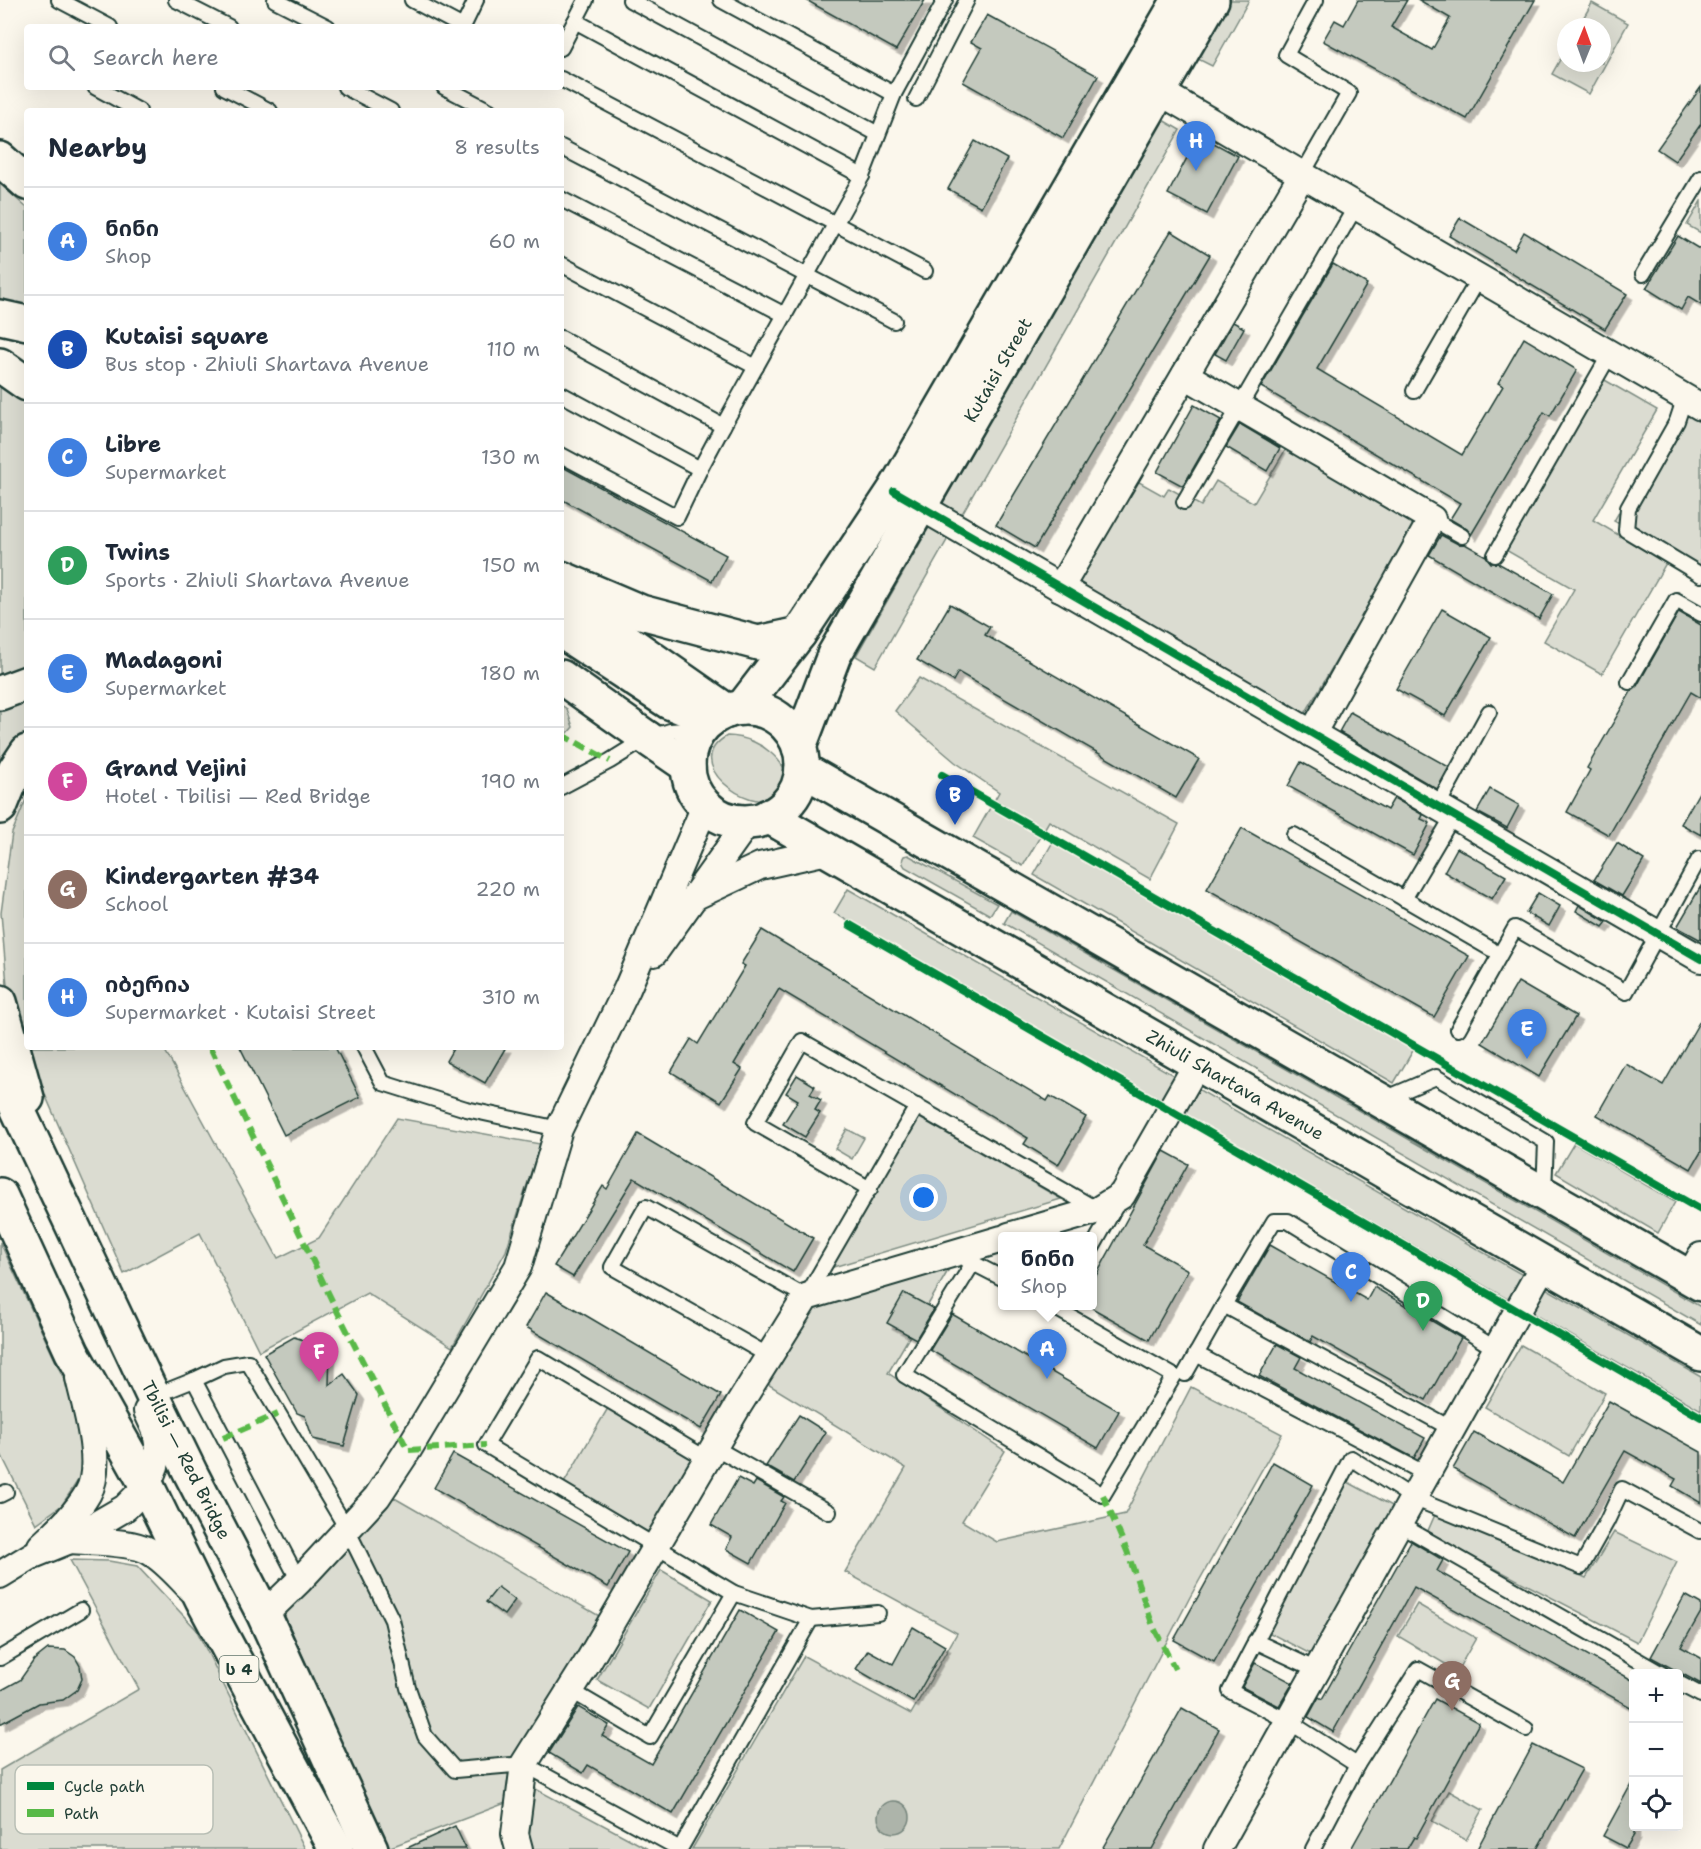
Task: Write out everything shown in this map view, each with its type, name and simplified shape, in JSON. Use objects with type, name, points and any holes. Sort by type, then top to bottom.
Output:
[{"type":"main road","name":"Kutaisi Street","points":[[1147,85],[1179,0]]},
{"type":"main road","name":"Kutaisi Street","points":[[801,758],[834,655],[907,498],[1147,85],[1212,0]]},
{"type":"main road","points":[[0,159],[24,180]]},
{"type":"main road","points":[[0,317],[24,322]]},
{"type":"main road","points":[[0,355],[24,361]]},
{"type":"main road","points":[[0,365],[24,382]]},
{"type":"main road","name":"Kutaisi Street","points":[[720,717],[800,634],[907,498]]},
{"type":"main road","points":[[564,579],[641,612],[758,644],[800,634]]},
{"type":"main road","points":[[564,597],[720,717]]},
{"type":"main road","points":[[564,634],[669,702],[720,717],[766,712],[787,726],[794,736],[801,758],[799,784],[792,798],[781,810],[758,820],[724,819],[705,806],[695,794],[688,766],[691,746],[720,717]]},
{"type":"main road","points":[[564,680],[575,690],[688,766]]},
{"type":"main road","points":[[0,693],[24,684]]},
{"type":"main road","points":[[0,807],[15,770],[24,756]]},
{"type":"main road","points":[[801,758],[1380,1100],[1544,1194],[1697,1272]]},
{"type":"main road","name":"Zhiuli Shartava Avenue","points":[[758,820],[827,850],[1701,1354]]},
{"type":"main road","points":[[0,1002],[46,1170]]},
{"type":"main road","name":"Tbilisi — Red Bridge","points":[[0,1072],[153,1396],[264,1615],[371,1849]]},
{"type":"main road","name":"ს 4","points":[[0,1195],[72,1352],[147,1486],[202,1599],[336,1849]]},
{"type":"street","points":[[1147,85],[1693,402]]},
{"type":"street","points":[[1060,588],[1302,175]]},
{"type":"street","points":[[1185,375],[1432,519],[1312,734]]},
{"type":"street","points":[[907,498],[1701,959]]},
{"type":"street","points":[[264,1615],[377,1497],[518,1268],[559,1129],[627,989],[705,806]]},
{"type":"street","points":[[627,989],[696,896],[758,820]]},
{"type":"street","points":[[696,896],[760,866],[827,850]]},
{"type":"street","points":[[1023,1232],[1098,1210],[1122,1195],[1197,1064]]},
{"type":"street","points":[[519,1849],[515,1834],[525,1764],[806,1297],[963,1258],[998,1241]]},
{"type":"street","points":[[1217,1849],[1544,1264]]},
{"type":"street","points":[[0,1575],[33,1555],[70,1540],[125,1508],[147,1486],[159,1449],[156,1431],[129,1372],[115,1316]]},
{"type":"street","points":[[33,1555],[76,1512],[89,1491],[94,1473],[93,1449],[86,1407],[72,1352]]},
{"type":"street","points":[[70,1540],[137,1545],[150,1551],[202,1599]]},
{"type":"lane","points":[[59,0],[105,24]]},
{"type":"lane","points":[[176,0],[223,24]]},
{"type":"lane","points":[[275,0],[322,24]]},
{"type":"lane","points":[[412,0],[457,24]]},
{"type":"lane","points":[[464,24],[476,0]]},
{"type":"lane","points":[[564,42],[586,0]]},
{"type":"lane","points":[[630,0],[878,134]]},
{"type":"lane","points":[[721,0],[894,94]]},
{"type":"lane","points":[[564,457],[677,518],[723,426],[862,176],[894,94],[945,0]]},
{"type":"lane","points":[[916,99],[967,0]]},
{"type":"lane","points":[[1302,175],[1349,93],[1286,55],[1316,0]]},
{"type":"lane","points":[[575,21],[862,176]]},
{"type":"lane","points":[[564,81],[924,271]]},
{"type":"lane","points":[[100,90],[134,108]]},
{"type":"lane","points":[[230,90],[264,108]]},
{"type":"lane","points":[[351,90],[385,108]]},
{"type":"lane","points":[[450,90],[484,108]]},
{"type":"lane","points":[[564,149],[894,321]]},
{"type":"lane","points":[[1643,274],[1701,178]]},
{"type":"lane","points":[[564,201],[785,315]]},
{"type":"lane","points":[[1185,502],[1356,206]]},
{"type":"lane","points":[[564,266],[756,367]]},
{"type":"lane","points":[[1414,391],[1479,278]]},
{"type":"lane","points":[[564,340],[723,426]]},
{"type":"lane","points":[[1495,555],[1610,354]]},
{"type":"lane","points":[[564,396],[700,469]]},
{"type":"lane","points":[[1693,402],[1677,421],[1628,508],[1626,530],[1701,574]]},
{"type":"lane","points":[[1432,519],[1462,536]]},
{"type":"lane","points":[[1629,682],[1676,600],[1701,614]]},
{"type":"lane","points":[[1404,899],[1489,712]]},
{"type":"lane","points":[[564,785],[647,738],[720,717]]},
{"type":"lane","points":[[1294,835],[1491,950]]},
{"type":"lane","points":[[1458,1029],[1515,928],[1626,992],[1699,859],[1701,860]]},
{"type":"lane","points":[[870,1189],[755,1123],[802,1041],[1098,1210]]},
{"type":"lane","points":[[366,1050],[383,1083],[466,1109],[559,1129]]},
{"type":"lane","points":[[1380,1100],[1437,1077],[1546,1142],[1544,1194]]},
{"type":"lane","points":[[769,1356],[612,1267],[646,1207],[806,1297],[917,1106]]},
{"type":"lane","points":[[1097,1239],[1122,1195]]},
{"type":"lane","points":[[1185,1374],[1274,1221],[1288,1221],[1496,1349]]},
{"type":"lane","points":[[998,1276],[963,1258],[904,1375],[1103,1494],[1174,1376],[1063,1310]]},
{"type":"lane","points":[[1224,1305],[1452,1429]]},
{"type":"lane","points":[[1196,1354],[1426,1474]]},
{"type":"lane","points":[[829,1512],[711,1453],[538,1358],[486,1445],[734,1593],[811,1619],[878,1612]]},
{"type":"lane","points":[[153,1396],[224,1366],[248,1362],[347,1530],[392,1620],[408,1688],[425,1736],[454,1770],[525,1764],[680,1849],[811,1619]]},
{"type":"lane","points":[[194,1380],[299,1581]]},
{"type":"lane","points":[[1357,1766],[1288,1721],[1230,1691],[1351,1458],[1413,1498],[1581,1567],[1607,1521],[1622,1488],[1700,1531]]},
{"type":"lane","points":[[1399,1524],[1653,1669]]},
{"type":"lane","points":[[570,1690],[650,1737],[734,1593]]},
{"type":"lane","points":[[0,1658],[81,1610]]},
{"type":"lane","points":[[1255,1641],[1317,1670]]},
{"type":"lane","points":[[1313,1849],[1357,1766],[1418,1669],[1526,1729]]},
{"type":"lane","points":[[1683,1686],[1701,1695]]},
{"type":"shaded area","points":[[1229,0],[1249,0],[1212,66],[1196,58]]},
{"type":"shaded area","points":[[1592,3],[1628,23],[1611,54],[1611,18],[1583,18]]},
{"type":"shaded area","points":[[1557,65],[1557,72],[1601,72],[1589,94],[1552,74]]},
{"type":"shaded area","points":[[1161,119],[1180,130],[875,667],[856,656]]},
{"type":"shaded area","points":[[0,184],[24,205],[24,312],[0,307]]},
{"type":"shaded area","points":[[1701,201],[1701,233],[1687,225]]},
{"type":"shaded area","points":[[1603,379],[1657,410],[1593,520],[1666,563],[1602,674],[1544,641],[1574,589],[1504,549]]},
{"type":"shaded area","points":[[0,383],[24,395],[24,668],[0,677]]},
{"type":"shaded area","points":[[1679,405],[1701,417],[1701,570],[1614,521]]},
{"type":"shaded area","points":[[1287,447],[1417,524],[1303,717],[1072,581],[1132,478],[1164,496],[1169,488],[1201,506],[1216,481],[1254,503]]},
{"type":"shaded area","points":[[919,678],[1179,824],[1150,879],[1049,821],[1023,866],[973,838],[999,792],[955,762],[895,711]]},
{"type":"shaded area","points":[[24,703],[24,741],[7,768],[0,791],[0,707]]},
{"type":"shaded area","points":[[564,707],[567,709],[573,727],[564,738]]},
{"type":"shaded area","points":[[727,736],[754,742],[770,752],[787,775],[784,791],[776,798],[764,801],[736,792],[723,783],[714,771],[711,759],[714,747]]},
{"type":"shaded area","points":[[24,804],[24,1047],[7,985],[1,913],[12,833]]},
{"type":"shaded area","points":[[1054,840],[1414,1049],[1394,1083],[1034,875]]},
{"type":"shaded area","points":[[908,855],[997,904],[990,915],[905,867],[902,859]]},
{"type":"shaded area","points":[[848,889],[1701,1377],[1701,1410],[834,913]]},
{"type":"shaded area","points":[[1011,911],[1701,1307],[1701,1325],[1004,923]]},
{"type":"shaded area","points":[[25,1050],[165,1050],[278,1258],[319,1238],[397,1118],[540,1144],[506,1251],[452,1347],[367,1293],[259,1351],[200,1233],[124,1274]]},
{"type":"shaded area","points":[[918,1117],[1061,1199],[830,1268]]},
{"type":"shaded area","points":[[847,1129],[864,1138],[852,1159],[835,1149]]},
{"type":"shaded area","points":[[1574,1143],[1675,1202],[1658,1233],[1556,1173]]},
{"type":"shaded area","points":[[0,1242],[77,1407],[86,1468],[62,1505],[36,1524],[0,1452]]},
{"type":"shaded area","points":[[932,1262],[949,1269],[888,1373],[1005,1451],[962,1521],[997,1542],[1125,1514],[1191,1387],[1282,1434],[1190,1597],[1059,1849],[692,1849],[804,1656],[911,1714],[957,1633],[845,1572],[906,1468],[766,1383],[817,1300]]},
{"type":"shaded area","points":[[1521,1345],[1605,1393],[1569,1456],[1485,1407]]},
{"type":"shaded area","points":[[608,1408],[693,1458],[649,1533],[564,1483]]},
{"type":"shaded area","points":[[1346,1481],[1398,1509],[1318,1658],[1266,1631]]},
{"type":"shaded area","points":[[391,1496],[608,1621],[509,1801],[536,1789],[648,1849],[518,1849],[508,1802],[388,1848],[283,1612]]},
{"type":"shaded area","points":[[1437,1510],[1586,1578],[1614,1532],[1677,1562],[1637,1642],[1427,1533]]},
{"type":"shaded area","points":[[70,1560],[109,1561],[137,1566],[196,1629],[305,1849],[0,1849],[0,1770],[139,1689]]},
{"type":"shaded area","points":[[661,1570],[712,1600],[649,1709],[597,1680]]},
{"type":"shaded area","points":[[1417,1604],[1476,1638],[1457,1671],[1398,1636]]},
{"type":"shaded area","points":[[1449,1791],[1483,1810],[1466,1840],[1432,1821]]},
{"type":"shaded area","points":[[894,1801],[906,1805],[910,1817],[906,1829],[894,1833],[882,1829],[878,1817],[882,1805]]},
{"type":"building","points":[[806,0],[925,0],[896,50]]},
{"type":"building","points":[[1358,0],[1407,0],[1391,27],[1432,50],[1450,18],[1419,0],[1535,0],[1467,119],[1323,41],[1335,20],[1344,25]]},
{"type":"building","points":[[987,15],[1098,76],[1063,138],[963,82],[982,48],[971,42]]},
{"type":"building","points":[[1701,87],[1701,124],[1675,161],[1657,149]]},
{"type":"building","points":[[1199,135],[1238,156],[1207,214],[1168,194]]},
{"type":"building","points":[[975,141],[1007,159],[981,207],[948,189]]},
{"type":"building","points":[[1460,218],[1514,250],[1524,232],[1627,294],[1605,329],[1449,236]]},
{"type":"building","points":[[1171,231],[1210,255],[1035,548],[996,525]]},
{"type":"building","points":[[1678,236],[1701,250],[1701,305],[1688,297],[1681,310],[1646,288]]},
{"type":"building","points":[[1333,264],[1367,284],[1317,369],[1462,455],[1503,386],[1498,383],[1524,338],[1577,370],[1550,416],[1544,412],[1471,535],[1467,529],[1450,519],[1460,503],[1261,387]]},
{"type":"building","points":[[1233,322],[1244,328],[1226,360],[1215,354]]},
{"type":"building","points":[[1194,405],[1221,420],[1183,486],[1157,472]]},
{"type":"building","points":[[1240,424],[1280,448],[1267,471],[1226,447]]},
{"type":"building","points":[[564,468],[726,555],[712,581],[564,501]]},
{"type":"building","points":[[1441,535],[1458,544],[1465,544],[1486,556],[1491,563],[1498,563],[1553,594],[1539,619],[1429,555]]},
{"type":"building","points":[[950,604],[990,627],[985,635],[1199,759],[1176,798],[958,672],[953,681],[917,660]]},
{"type":"building","points":[[1442,609],[1491,637],[1445,716],[1396,689]]},
{"type":"building","points":[[1679,612],[1701,625],[1701,698],[1691,692],[1609,835],[1567,812],[1590,770],[1587,768]]},
{"type":"building","points":[[1350,712],[1449,767],[1437,789],[1339,732]]},
{"type":"building","points":[[1301,762],[1387,810],[1394,798],[1423,815],[1421,819],[1430,823],[1413,855],[1288,786]]},
{"type":"building","points":[[1490,789],[1519,805],[1507,828],[1477,812]]},
{"type":"building","points":[[1701,789],[1701,835],[1681,824]]},
{"type":"building","points":[[1242,828],[1469,956],[1434,1017],[1207,889]]},
{"type":"building","points":[[1617,843],[1644,860],[1622,896],[1594,880]]},
{"type":"building","points":[[1457,848],[1506,876],[1492,899],[1444,872]]},
{"type":"building","points":[[1701,886],[1701,940],[1677,927]]},
{"type":"building","points":[[1538,893],[1560,906],[1549,926],[1526,913]]},
{"type":"building","points":[[1579,905],[1607,922],[1603,927],[1576,911]]},
{"type":"building","points":[[762,930],[1047,1101],[1050,1096],[1086,1117],[1058,1165],[1024,1144],[1028,1138],[779,989],[734,1064],[742,1069],[721,1102],[671,1072],[691,1039],[698,1044],[745,966],[741,964]]},
{"type":"building","points":[[1518,982],[1576,1016],[1539,1077],[1482,1043]]},
{"type":"building","points":[[1701,1019],[1701,1152],[1691,1169],[1597,1115],[1626,1064],[1663,1085]]},
{"type":"building","points":[[242,1050],[336,1050],[360,1097],[284,1135]]},
{"type":"building","points":[[452,1050],[504,1050],[485,1083],[446,1061]]},
{"type":"building","points":[[797,1075],[815,1086],[810,1094],[821,1100],[815,1110],[820,1113],[805,1137],[783,1124],[798,1100],[786,1093]]},
{"type":"building","points":[[638,1134],[813,1238],[793,1272],[634,1178],[573,1277],[554,1266],[603,1186],[607,1189]]},
{"type":"building","points":[[1164,1151],[1188,1164],[1143,1245],[1188,1270],[1149,1340],[1096,1310],[1097,1274]]},
{"type":"building","points":[[1270,1245],[1367,1300],[1374,1287],[1461,1338],[1426,1400],[1313,1336],[1310,1342],[1237,1302]]},
{"type":"building","points":[[546,1292],[721,1395],[701,1429],[526,1327]]},
{"type":"building","points":[[904,1293],[934,1309],[916,1339],[887,1323]]},
{"type":"building","points":[[952,1314],[1119,1411],[1098,1448],[930,1350]]},
{"type":"building","points":[[294,1337],[330,1348],[329,1385],[344,1374],[359,1395],[344,1446],[313,1439],[305,1416],[297,1413],[264,1354]]},
{"type":"building","points":[[1277,1344],[1301,1357],[1295,1368],[1425,1438],[1414,1458],[1259,1376]]},
{"type":"building","points":[[1609,1401],[1701,1452],[1701,1503],[1672,1486],[1676,1479],[1625,1451],[1575,1538],[1453,1469],[1474,1432],[1563,1482]]},
{"type":"building","points":[[799,1415],[826,1432],[794,1482],[766,1466]]},
{"type":"building","points":[[453,1454],[628,1552],[608,1587],[434,1488]]},
{"type":"building","points":[[1273,1462],[1313,1485],[1214,1662],[1174,1640]]},
{"type":"building","points":[[738,1478],[753,1486],[756,1481],[784,1497],[781,1501],[785,1503],[751,1563],[726,1549],[732,1537],[711,1525]]},
{"type":"building","points":[[1411,1541],[1443,1560],[1437,1571],[1629,1678],[1629,1706],[1414,1587],[1333,1732],[1308,1717],[1319,1697],[1322,1699]]},
{"type":"building","points":[[498,1587],[515,1600],[504,1615],[486,1602]]},
{"type":"building","points":[[1685,1595],[1701,1604],[1701,1612],[1681,1647],[1701,1658],[1701,1684],[1683,1674],[1683,1669],[1673,1669],[1651,1657]]},
{"type":"building","points":[[740,1610],[779,1632],[673,1814],[588,1765],[583,1773],[549,1753],[578,1707],[609,1725],[602,1736],[651,1764]]},
{"type":"building","points":[[913,1627],[945,1646],[913,1702],[856,1669],[868,1650],[893,1664]]},
{"type":"building","points":[[48,1649],[65,1650],[75,1657],[80,1666],[82,1679],[77,1690],[63,1700],[39,1703],[0,1724],[0,1691],[20,1680],[34,1660]]},
{"type":"building","points":[[1255,1663],[1293,1683],[1279,1706],[1242,1687]]},
{"type":"building","points":[[1435,1699],[1479,1723],[1416,1838],[1414,1837],[1407,1849],[1351,1849]]},
{"type":"building","points":[[1182,1708],[1219,1729],[1152,1849],[1102,1849]]},
{"type":"building","points":[[1533,1745],[1582,1769],[1537,1849],[1477,1849]]},
{"type":"building","points":[[1629,1788],[1629,1831],[1634,1831],[1634,1835],[1626,1848],[1603,1836]]},
{"type":"building","points":[[455,1826],[466,1849],[405,1849]]},
{"type":"marked path","points":[[564,736],[610,761]]},
{"type":"marked path","points":[[211,1050],[336,1309],[408,1450],[486,1445]]},
{"type":"marked path","points":[[223,1438],[278,1414]]},
{"type":"marked path","points":[[1103,1495],[1127,1551],[1153,1626],[1175,1669]]},
{"type":"cycle path","points":[[894,491],[1701,959]]},
{"type":"cycle path","points":[[942,775],[1701,1210]]},
{"type":"cycle path","points":[[850,925],[1701,1417]]},
{"type":"place","name":"იბერია","points":[[1196,171]]},
{"type":"place","name":"Kutaisi square","points":[[955,825]]},
{"type":"place","name":"Madagoni","points":[[1527,1059]]},
{"type":"place","name":"Libre","points":[[1351,1302]]},
{"type":"place","name":"Twins","points":[[1423,1331]]},
{"type":"place","name":"ნინი","points":[[1047,1379]]},
{"type":"place","name":"Grand Vejini","points":[[319,1382]]},
{"type":"place","name":"Kindergarten #34","points":[[1452,1711]]}]
